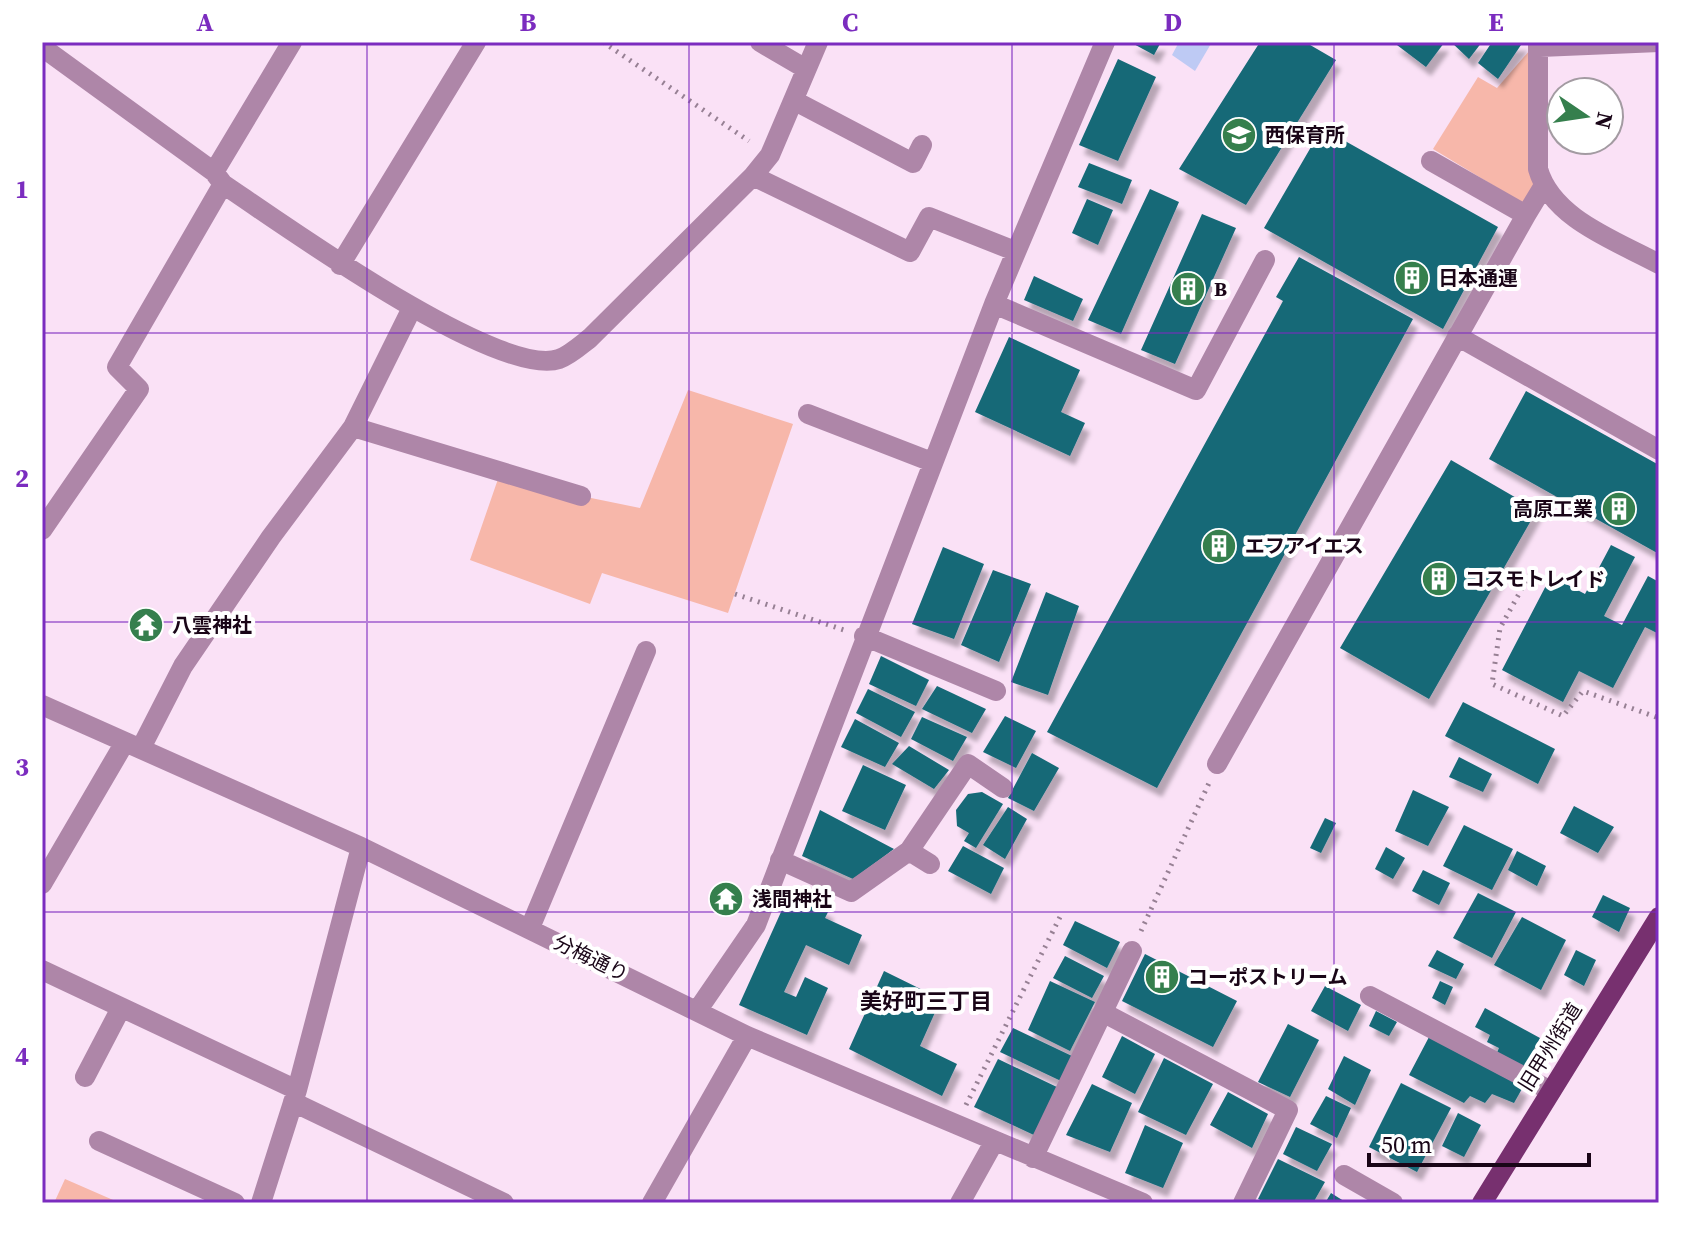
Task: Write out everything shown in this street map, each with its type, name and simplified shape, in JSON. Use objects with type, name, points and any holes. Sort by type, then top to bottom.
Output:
[{"type":"main road","name":"旧甲州街道","points":[[1482,1203],[1659,917]]},
{"type":"street","points":[[42,530],[139,389],[117,367],[292,42]]},
{"type":"street","points":[[340,265],[476,42]]},
{"type":"street","points":[[760,42],[806,69]]},
{"type":"street","points":[[42,47],[340,265],[412,308],[503,349],[541,360],[559,359],[590,338],[753,176],[770,155],[818,42]]},
{"type":"street","points":[[697,1011],[756,925],[864,636],[994,304],[1105,42]]},
{"type":"street","points":[[1659,42],[1539,44],[1538,169],[1543,187],[1564,211],[1659,264]]},
{"type":"street","points":[[795,101],[913,163],[922,145]]},
{"type":"street","points":[[1431,161],[1526,215]]},
{"type":"street","points":[[753,176],[910,252],[929,217],[1015,251]]},
{"type":"street","points":[[1217,764],[1543,187]]},
{"type":"street","points":[[994,304],[1196,390],[1265,260]]},
{"type":"street","points":[[42,884],[183,666],[271,537],[353,427],[412,308]]},
{"type":"street","points":[[1457,336],[1659,450]]},
{"type":"street","points":[[808,414],[932,462]]},
{"type":"street","points":[[353,427],[581,496]]},
{"type":"street","points":[[864,636],[996,691]]},
{"type":"street","points":[[530,928],[646,651]]},
{"type":"street","name":"分梅通り","points":[[42,705],[361,847],[747,1036],[1143,1203]]},
{"type":"street","points":[[780,860],[851,892],[909,851],[968,764],[1003,788]]},
{"type":"street","points":[[261,1203],[295,1096],[361,847]]},
{"type":"street","points":[[909,851],[930,864]]},
{"type":"street","points":[[1033,1158],[1132,951]]},
{"type":"street","points":[[42,970],[504,1203]]},
{"type":"street","points":[[1370,996],[1551,1091]]},
{"type":"street","points":[[85,1077],[121,1008]]},
{"type":"street","points":[[1104,1013],[1288,1110],[1243,1203]]},
{"type":"street","points":[[652,1203],[747,1036]]},
{"type":"street","points":[[99,1141],[235,1203]]},
{"type":"street","points":[[960,1203],[994,1142]]},
{"type":"street","points":[[1344,1175],[1393,1203]]},
{"type":"path","points":[[603,42],[770,155]]},
{"type":"path","points":[[1530,574],[1500,628],[1492,684],[1563,716],[1583,691],[1659,718]]},
{"type":"path","points":[[735,594],[864,636]]},
{"type":"path","points":[[1132,951],[1217,764]]},
{"type":"path","points":[[956,1125],[1062,913]]},
{"type":"shaded area","points":[[1530,50],[1537,180],[1524,204],[1433,149],[1478,77],[1497,88]]},
{"type":"shaded area","points":[[688,390],[793,424],[728,613],[602,573],[590,604],[470,560],[498,479],[640,508]]},
{"type":"shaded area","points":[[65,1179],[120,1203],[54,1203]]},
{"type":"water","points":[[1179,42],[1212,42],[1195,71],[1172,55]]},
{"type":"building","points":[[1130,42],[1161,42],[1154,55]]},
{"type":"building","points":[[1260,42],[1305,42],[1336,60],[1246,205],[1179,169]]},
{"type":"building","points":[[1393,42],[1442,42],[1444,43],[1426,67]]},
{"type":"building","points":[[1451,42],[1482,42],[1469,59]]},
{"type":"building","points":[[1492,42],[1523,42],[1498,79],[1478,63]]},
{"type":"building","points":[[1118,59],[1156,77],[1118,161],[1079,145]]},
{"type":"building","name":"日本通運","points":[[1322,128],[1498,227],[1443,329],[1264,228]]},
{"type":"building","points":[[1089,163],[1132,180],[1122,204],[1078,187]]},
{"type":"building","points":[[1150,189],[1179,202],[1121,334],[1088,320]]},
{"type":"building","points":[[1087,199],[1113,210],[1098,245],[1072,233]]},
{"type":"building","name":"B","points":[[1202,214],[1236,228],[1175,364],[1141,350]]},
{"type":"building","name":"エフアイエス","points":[[1299,257],[1413,319],[1157,788],[1047,732],[1283,301],[1276,297]]},
{"type":"building","points":[[1034,276],[1083,299],[1073,321],[1024,300]]},
{"type":"building","points":[[1009,337],[1080,370],[1061,412],[1085,423],[1070,456],[975,412]]},
{"type":"building","name":"高原工業","points":[[1526,391],[1659,465],[1659,554],[1489,459]]},
{"type":"building","name":"コスモトレイド","points":[[1451,460],[1537,510],[1429,699],[1340,648]]},
{"type":"building","points":[[1611,545],[1635,557],[1604,616],[1622,625],[1648,576],[1659,582],[1659,634],[1645,627],[1613,688],[1579,671],[1563,702],[1502,670],[1551,576],[1585,594]]},
{"type":"building","points":[[943,547],[984,564],[954,639],[912,624]]},
{"type":"building","points":[[993,570],[1031,584],[999,662],[961,645]]},
{"type":"building","points":[[1046,592],[1079,606],[1048,695],[1011,682]]},
{"type":"building","points":[[881,656],[929,680],[916,706],[869,684]]},
{"type":"building","points":[[937,686],[986,709],[972,733],[922,709]]},
{"type":"building","points":[[868,689],[915,712],[901,737],[856,713]]},
{"type":"building","points":[[1463,702],[1555,749],[1538,784],[1445,736]]},
{"type":"building","points":[[1005,716],[1036,731],[1016,768],[983,752]]},
{"type":"building","points":[[922,717],[967,737],[953,761],[911,739]]},
{"type":"building","points":[[855,719],[899,743],[885,767],[841,747]]},
{"type":"building","points":[[909,746],[949,770],[934,789],[892,764]]},
{"type":"building","points":[[1032,753],[1059,768],[1034,811],[1008,798]]},
{"type":"building","points":[[1459,757],[1492,774],[1483,792],[1449,777]]},
{"type":"building","points":[[863,765],[906,785],[885,830],[842,811]]},
{"type":"building","points":[[1413,790],[1449,807],[1428,846],[1395,831]]},
{"type":"building","points":[[982,792],[1003,804],[976,848],[964,841],[969,833],[957,826],[956,810],[968,794]]},
{"type":"building","points":[[1574,806],[1614,827],[1598,853],[1560,833]]},
{"type":"building","points":[[1008,807],[1027,819],[1005,859],[983,845]]},
{"type":"building","points":[[820,810],[894,849],[853,879],[802,856]]},
{"type":"building","points":[[1325,818],[1336,823],[1321,853],[1310,848]]},
{"type":"building","points":[[1464,825],[1513,849],[1492,890],[1443,866]]},
{"type":"building","points":[[963,846],[1004,868],[991,894],[948,871]]},
{"type":"building","points":[[1386,847],[1405,858],[1393,879],[1375,869]]},
{"type":"building","points":[[1517,851],[1546,866],[1537,886],[1508,870]]},
{"type":"building","points":[[1423,870],[1450,883],[1439,905],[1412,891]]},
{"type":"building","points":[[790,892],[829,910],[825,918],[862,935],[849,965],[806,945],[784,992],[796,997],[805,977],[828,988],[807,1035],[739,1005]]},
{"type":"building","points":[[1478,893],[1516,912],[1492,958],[1453,938]]},
{"type":"building","points":[[1603,895],[1630,908],[1619,932],[1592,917]]},
{"type":"building","points":[[1522,917],[1566,940],[1541,990],[1494,965]]},
{"type":"building","points":[[1075,921],[1120,942],[1107,968],[1063,945]]},
{"type":"building","points":[[1437,950],[1464,964],[1456,979],[1428,966]]},
{"type":"building","points":[[1576,950],[1596,960],[1584,986],[1564,975]]},
{"type":"building","name":"コーポストリーム","points":[[1145,954],[1237,1001],[1213,1047],[1122,1001]]},
{"type":"building","points":[[1065,956],[1104,976],[1092,998],[1053,978]]},
{"type":"building","points":[[884,971],[941,999],[920,1046],[957,1064],[942,1096],[849,1049]]},
{"type":"building","points":[[1050,981],[1095,1002],[1070,1051],[1028,1030]]},
{"type":"building","points":[[1440,981],[1453,987],[1445,1005],[1432,998]]},
{"type":"building","points":[[1325,986],[1361,1005],[1348,1031],[1311,1011]]},
{"type":"building","points":[[1485,1008],[1540,1038],[1523,1070],[1496,1055],[1499,1048],[1487,1042],[1490,1035],[1475,1027]]},
{"type":"building","points":[[1376,1011],[1397,1022],[1389,1036],[1369,1026]]},
{"type":"building","points":[[1288,1024],[1319,1040],[1290,1097],[1258,1082]]},
{"type":"building","points":[[1013,1028],[1074,1057],[1061,1081],[1000,1052]]},
{"type":"building","points":[[1122,1036],[1155,1054],[1135,1094],[1102,1077]]},
{"type":"building","points":[[1429,1037],[1523,1087],[1514,1103],[1492,1094],[1485,1103],[1470,1096],[1464,1103],[1409,1075]]},
{"type":"building","points":[[1344,1056],[1371,1070],[1355,1105],[1328,1089]]},
{"type":"building","points":[[1164,1058],[1213,1084],[1186,1135],[1138,1112]]},
{"type":"building","points":[[998,1059],[1059,1088],[1036,1136],[974,1107]]},
{"type":"building","points":[[1401,1083],[1451,1108],[1417,1172],[1369,1147]]},
{"type":"building","points":[[1092,1084],[1132,1103],[1110,1152],[1066,1135]]},
{"type":"building","points":[[1228,1092],[1268,1114],[1252,1148],[1210,1125]]},
{"type":"building","points":[[1326,1096],[1351,1108],[1337,1138],[1310,1124]]},
{"type":"building","points":[[1458,1113],[1481,1125],[1464,1157],[1442,1146]]},
{"type":"building","points":[[1145,1125],[1183,1143],[1163,1188],[1125,1173]]},
{"type":"building","points":[[1296,1127],[1332,1144],[1317,1171],[1283,1154]]},
{"type":"building","points":[[1278,1159],[1325,1182],[1313,1203],[1267,1203],[1258,1199]]},
{"type":"building","points":[[1331,1193],[1347,1203],[1325,1203]]},
{"type":"place","name":"西保育所","points":[[1239,135]]},
{"type":"place","name":"日本通運","points":[[1412,278]]},
{"type":"place","name":"B","points":[[1188,289]]},
{"type":"place","name":"高原工業","points":[[1619,509]]},
{"type":"place","name":"エフアイエス","points":[[1219,546]]},
{"type":"place","name":"コスモトレイド","points":[[1439,579]]},
{"type":"place","name":"八雲神社","points":[[146,625]]},
{"type":"place","name":"浅間神社","points":[[726,899]]},
{"type":"place","name":"コーポストリーム","points":[[1162,977]]},
{"type":"district","name":"美好町三丁目","points":[[926,1001]]}]
